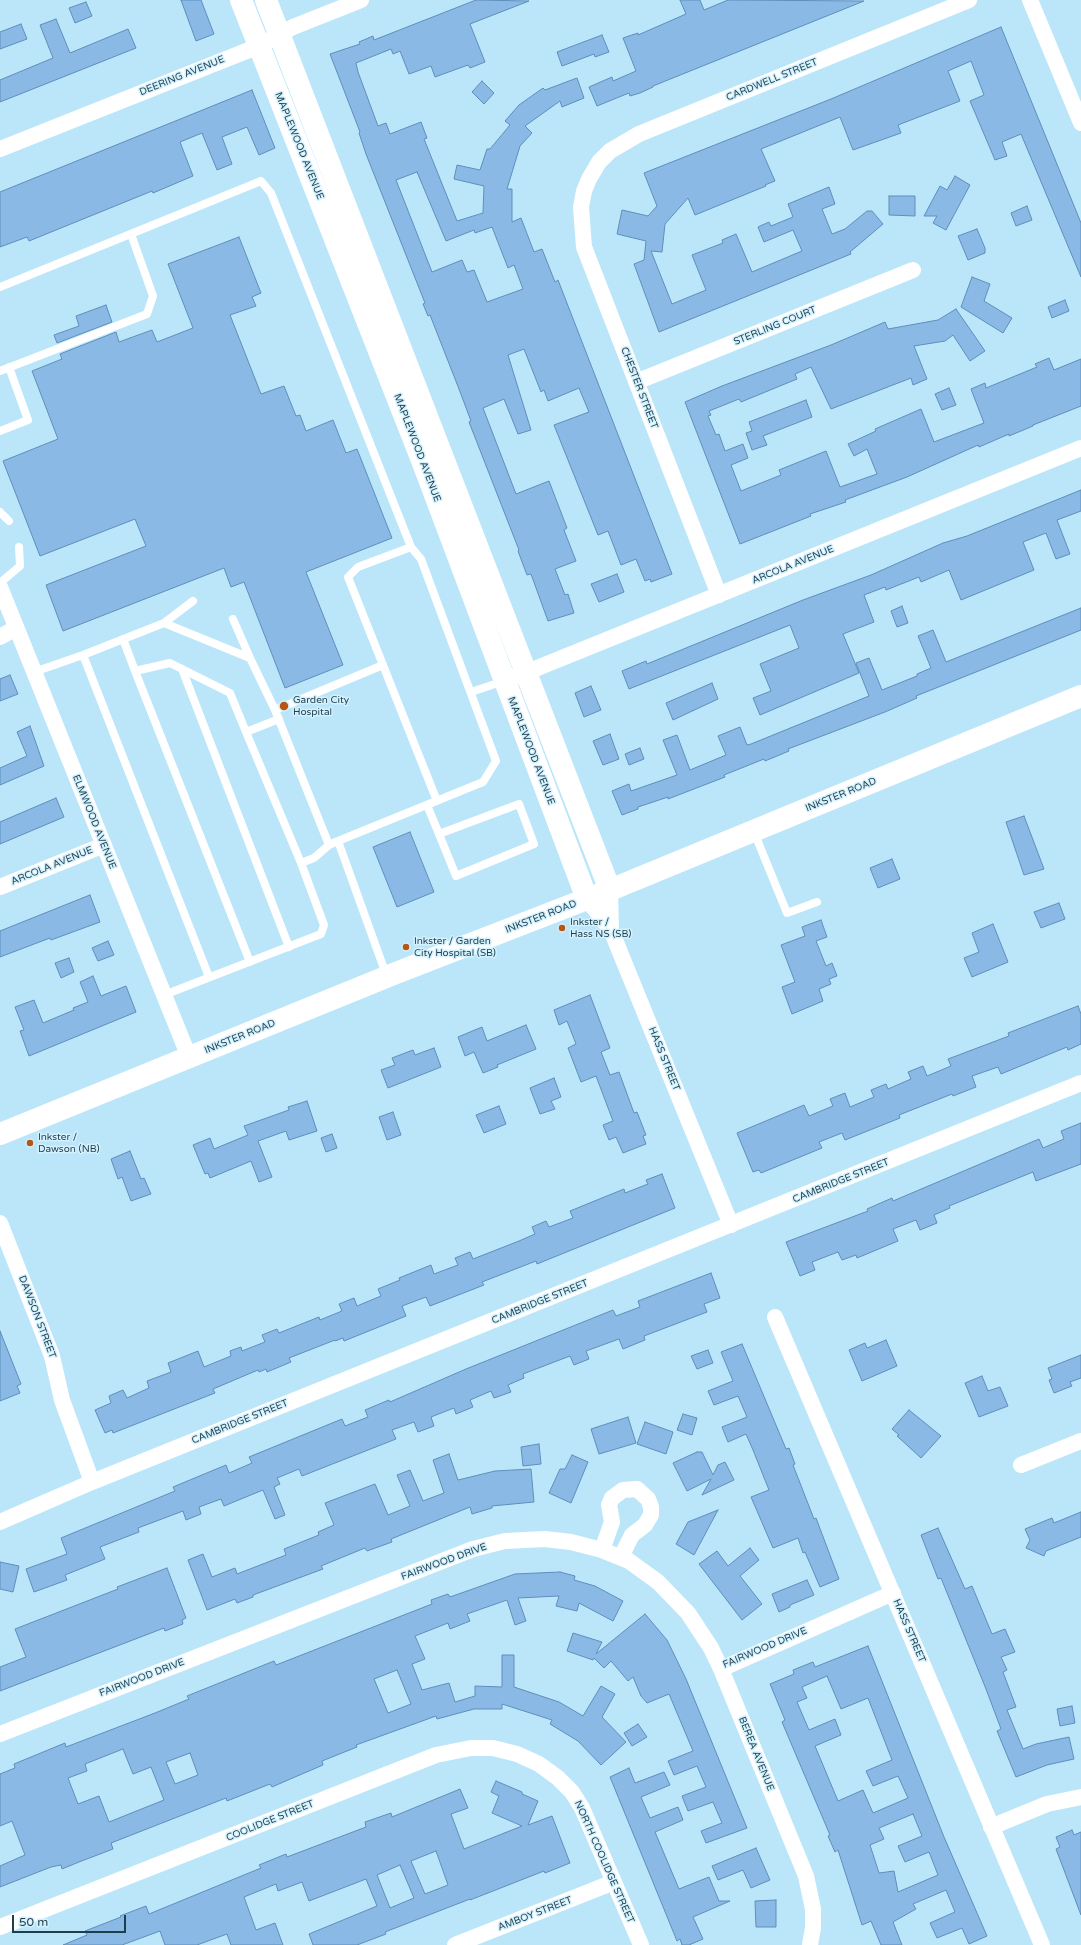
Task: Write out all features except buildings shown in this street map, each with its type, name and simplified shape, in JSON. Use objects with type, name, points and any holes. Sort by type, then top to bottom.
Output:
[{"type":"street","name":"MAPLEWOOD AVENUE","points":[[241,0],[259,46],[348,242]]},
{"type":"street","name":"MAPLEWOOD AVENUE","points":[[266,0],[279,34],[348,242],[432,459],[525,672],[610,890]]},
{"type":"street","name":"DEERING AVENUE","points":[[0,149],[259,46],[279,34],[361,0]]},
{"type":"street","name":"CARDWELL STREET","points":[[589,179],[598,162],[610,151],[639,134],[969,0]]},
{"type":"street","points":[[1030,0],[1081,124]]},
{"type":"street","name":"CHESTER STREET","points":[[589,179],[584,191],[581,207],[584,246],[719,595]]},
{"type":"street","name":"STERLING COURT","points":[[636,382],[913,270]]},
{"type":"street","name":"ARCOLA AVENUE","points":[[505,681],[1081,448]]},
{"type":"street","name":"MAPLEWOOD AVENUE","points":[[432,459],[505,681],[587,899]]},
{"type":"street","name":"ELMWOOD AVENUE","points":[[0,587],[189,1057]]},
{"type":"street","points":[[0,636],[16,628]]},
{"type":"street","name":"INKSTER ROAD","points":[[0,1134],[387,977],[610,890],[1081,696]]},
{"type":"street","name":"ARCOLA AVENUE","points":[[0,887],[104,845]]},
{"type":"street","name":"HASS STREET","points":[[610,890],[611,930],[731,1225]]},
{"type":"street","points":[[587,899],[611,930]]},
{"type":"street","name":"CAMBRIDGE STREET","points":[[0,1522],[92,1482],[1081,1083]]},
{"type":"street","name":"DAWSON STREET","points":[[0,1223],[52,1356],[62,1400],[92,1482]]},
{"type":"street","name":"HASS STREET","points":[[775,1317],[1042,1945]]},
{"type":"street","points":[[1021,1465],[1081,1441]]},
{"type":"street","points":[[602,1550],[612,1522],[609,1505],[612,1498],[623,1490],[637,1490],[648,1499],[651,1507],[650,1515],[645,1525],[632,1535],[621,1557]]},
{"type":"street","name":"FAIRWOOD DRIVE","points":[[0,1734],[474,1549],[505,1541],[545,1539],[571,1542],[602,1550],[621,1557],[653,1578],[676,1599],[702,1632],[721,1669],[893,1593]]},
{"type":"street","name":"BEREA AVENUE","points":[[721,1669],[810,1890],[813,1909],[813,1943]]},
{"type":"street","name":"COOLIDGE STREET","points":[[0,1927],[450,1751],[471,1748],[493,1748],[517,1754],[543,1767]]},
{"type":"street","name":"NORTH COOLIDGE STREET","points":[[543,1767],[558,1778],[572,1792],[582,1808],[641,1945]]},
{"type":"street","points":[[991,1827],[1047,1804],[1081,1797]]},
{"type":"street","name":"AMBOY STREET","points":[[455,1945],[614,1882]]},
{"type":"lane","points":[[0,287],[261,182],[270,192],[411,547],[421,559],[496,761],[482,782],[329,845],[314,858],[301,863]]},
{"type":"lane","points":[[0,371],[147,314],[153,296],[131,234]]},
{"type":"lane","points":[[0,431],[28,420],[9,367]]},
{"type":"lane","points":[[0,512],[9,521]]},
{"type":"lane","points":[[0,582],[20,566],[19,547]]},
{"type":"lane","points":[[411,547],[358,567],[348,577],[437,801]]},
{"type":"lane","points":[[34,672],[83,655],[164,623],[193,601]]},
{"type":"lane","points":[[233,619],[279,719],[329,845]]},
{"type":"lane","points":[[164,623],[250,658]]},
{"type":"lane","points":[[124,639],[250,962]]},
{"type":"lane","points":[[83,655],[209,977]]},
{"type":"lane","points":[[136,671],[170,663],[230,693],[301,863],[324,925],[321,934],[164,995]]},
{"type":"lane","points":[[275,710],[383,665]]},
{"type":"lane","points":[[182,669],[289,947]]},
{"type":"lane","points":[[470,692],[505,681]]},
{"type":"lane","points":[[246,732],[279,719]]},
{"type":"lane","points":[[427,805],[456,876],[534,844],[519,804],[439,834]]},
{"type":"lane","points":[[754,831],[787,913],[817,902]]},
{"type":"lane","points":[[338,841],[387,977]]},
{"type":"place","name":"Garden City Hospital","points":[[284,706]]},
{"type":"place","name":"Inkster / Hass NS (SB)","points":[[562,928]]},
{"type":"place","name":"Inkster / Garden City Hospital (SB)","points":[[406,947]]},
{"type":"place","name":"Inkster / Dawson (NB)","points":[[30,1143]]}]
